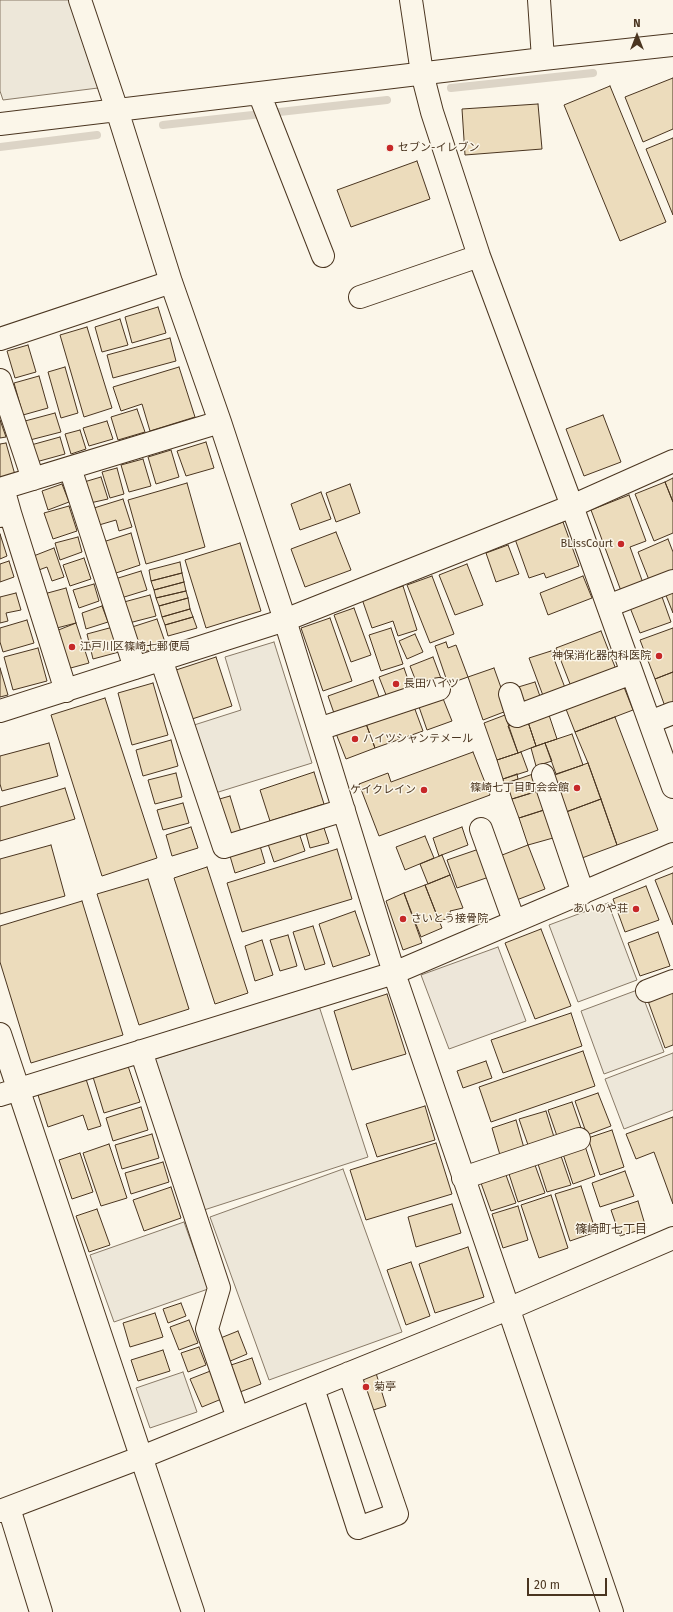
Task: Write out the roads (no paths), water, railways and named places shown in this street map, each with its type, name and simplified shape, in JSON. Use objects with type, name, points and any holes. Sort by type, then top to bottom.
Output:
[{"type":"street","points":[[80,0],[117,110],[171,282],[220,422],[285,620],[394,973],[612,1612]]},
{"type":"street","points":[[411,0],[422,74],[432,112],[479,256],[572,506],[673,787]]},
{"type":"street","points":[[539,0],[543,59]]},
{"type":"street","points":[[0,124],[543,59],[673,45]]},
{"type":"street","points":[[258,93],[323,256]]},
{"type":"street","points":[[360,297],[479,256]]},
{"type":"street","points":[[0,339],[171,282]]},
{"type":"street","points":[[0,380],[33,479]]},
{"type":"street","points":[[66,691],[5,514],[3,488],[220,422]]},
{"type":"street","points":[[0,711],[285,620],[572,506],[673,461]]},
{"type":"street","points":[[70,468],[134,668]]},
{"type":"street","points":[[608,606],[673,581]]},
{"type":"street","points":[[161,659],[224,847],[344,810]]},
{"type":"street","points":[[510,694],[517,716],[632,673]]},
{"type":"street","points":[[319,729],[439,689]]},
{"type":"street","points":[[650,722],[673,714]]},
{"type":"street","points":[[542,775],[582,893]]},
{"type":"street","points":[[481,830],[514,921]]},
{"type":"street","points":[[9,1092],[394,973],[673,854]]},
{"type":"street","points":[[647,991],[673,981]]},
{"type":"street","points":[[0,1034],[9,1092],[142,1457],[193,1612]]},
{"type":"street","points":[[141,1051],[219,1288],[207,1329],[238,1418]]},
{"type":"street","points":[[463,1178],[579,1139]]},
{"type":"street","points":[[41,1612],[5,1510],[142,1457],[508,1309],[673,1238]]},
{"type":"street","points":[[313,1388],[358,1528],[396,1514],[349,1373]]},
{"type":"waterway","points":[[451,88],[593,73]]},
{"type":"waterway","points":[[163,125],[387,100]]},
{"type":"waterway","points":[[0,147],[97,135]]},
{"type":"place","name":"セブン-イレブン","points":[[390,148]]},
{"type":"place","name":"BLissCourt","points":[[621,544]]},
{"type":"place","name":"江戸川区篠崎七郵便局","points":[[72,647]]},
{"type":"place","name":"神保消化器内科医院","points":[[659,656]]},
{"type":"place","name":"長田ハイツ","points":[[396,684]]},
{"type":"place","name":"ハイツシャンテメール","points":[[355,739]]},
{"type":"place","name":"篠崎七丁目町会会館","points":[[577,788]]},
{"type":"place","name":"ケイクレイン","points":[[424,790]]},
{"type":"place","name":"あいのや荘","points":[[636,909]]},
{"type":"place","name":"さいとう接骨院","points":[[403,919]]},
{"type":"place","name":"菊亭","points":[[366,1387]]},
{"type":"district","name":"篠崎町七丁目","points":[[611,1230]]}]
